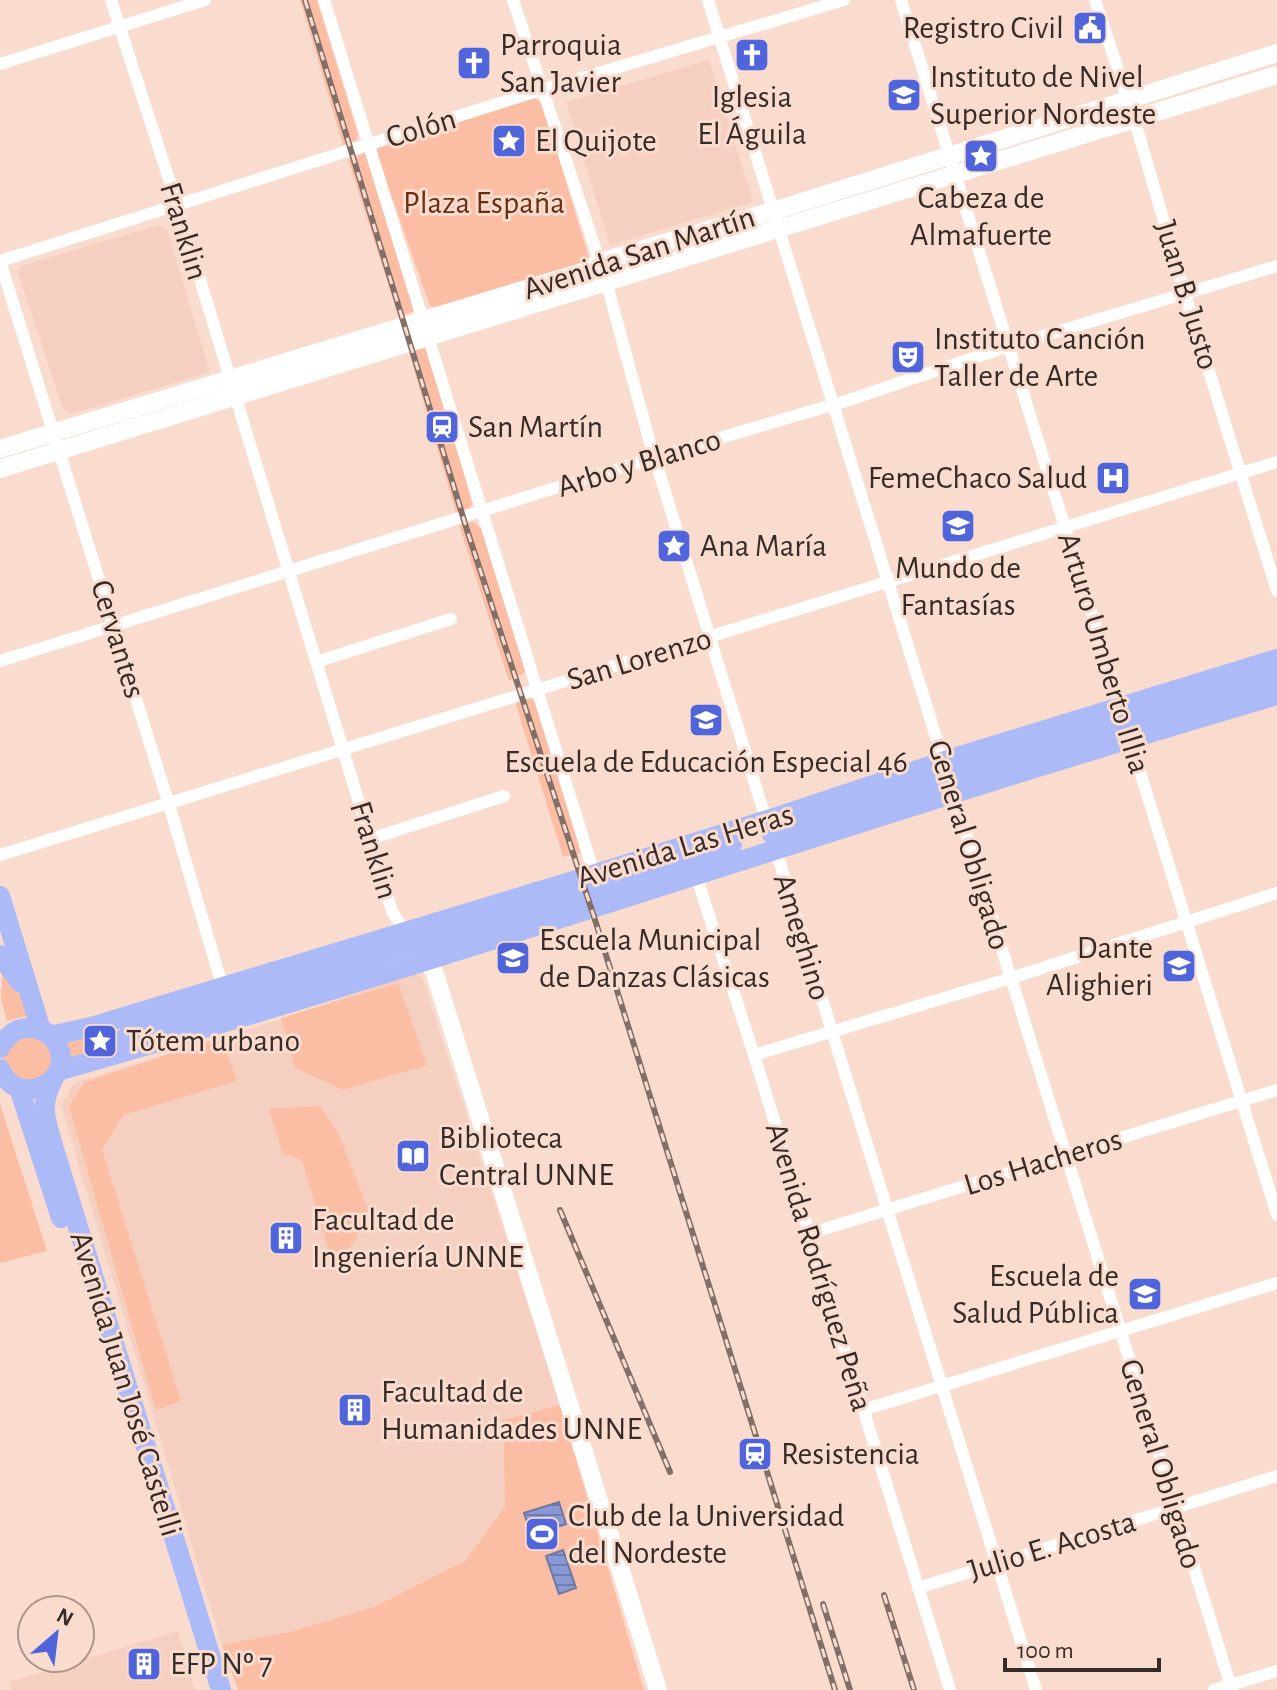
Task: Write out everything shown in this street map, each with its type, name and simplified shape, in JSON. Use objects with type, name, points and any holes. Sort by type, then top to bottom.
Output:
[{"type":"main road","name":"Avenida San Martín","points":[[953,165],[1128,99],[1277,53]]},
{"type":"main road","name":"Avenida San Martín","points":[[0,469],[232,388],[603,272],[953,165],[1134,118],[1277,75]]},
{"type":"main road","name":"Avenida San Martín","points":[[0,449],[52,432],[232,388]]},
{"type":"main road","name":"Avenida Las Heras","points":[[1125,722],[1277,659]]},
{"type":"main road","name":"Avenida Las Heras","points":[[98,1059],[130,1034],[227,1002],[1277,677]]},
{"type":"main road","name":"Avenida Las Heras","points":[[1125,722],[1277,695]]},
{"type":"main road","points":[[0,896],[29,994],[46,1033],[60,1052],[56,1074]]},
{"type":"main road","name":"Franklin","points":[[414,945],[435,974],[658,1690]]},
{"type":"main road","points":[[0,955],[29,994]]},
{"type":"main road","name":"Avenida Las Heras","points":[[0,1040],[18,1029],[30,1028],[46,1033],[227,1002]]},
{"type":"main road","name":"Avenida Las Heras","points":[[11,1088],[38,1089],[56,1074],[98,1059],[227,1002]]},
{"type":"main road","name":"Avenida Las Heras","points":[[91,1027],[130,1034]]},
{"type":"main road","points":[[0,1069],[11,1088]]},
{"type":"main road","name":"Avenida Juan José Castelli","points":[[56,1074],[45,1094],[44,1110],[54,1149],[221,1690]]},
{"type":"main road","name":"Avenida Juan José Castelli","points":[[11,1088],[208,1690]]},
{"type":"street","name":"Franklin","points":[[111,0],[177,204],[392,911],[414,945]]},
{"type":"street","points":[[0,64],[205,0]]},
{"type":"street","points":[[324,0],[599,889]]},
{"type":"street","name":"Ameghino","points":[[513,0],[603,272],[655,457],[1036,1690]]},
{"type":"street","name":"General Obligado","points":[[708,0],[1231,1688]]},
{"type":"street","name":"Colón","points":[[0,261],[542,90],[844,0]]},
{"type":"street","name":"Arturo Umberto Illia","points":[[901,0],[1277,1215]]},
{"type":"street","name":"Juan B. Justo","points":[[1095,0],[1134,118],[1277,591]]},
{"type":"street","name":"Cervantes","points":[[0,261],[227,1002]]},
{"type":"street","name":"Arbo y Blanco","points":[[0,661],[834,404],[1009,346],[1277,266]]},
{"type":"street","name":"San Lorenzo","points":[[0,855],[1277,462]]},
{"type":"street","points":[[316,662],[451,619]]},
{"type":"street","points":[[370,839],[504,796]]},
{"type":"street","name":"Avenida Rodríguez Peña","points":[[691,860],[950,1690]]},
{"type":"street","points":[[754,1055],[1011,978],[1277,893]]},
{"type":"street","name":"Los Hacheros","points":[[808,1234],[1277,1090]]},
{"type":"street","points":[[863,1410],[1277,1283]]},
{"type":"street","name":"Julio E. Acosta","points":[[918,1588],[1277,1476]]},
{"type":"street","points":[[1214,1690],[1231,1688],[1277,1671]]},
{"type":"shaded area","points":[[709,60],[753,202],[610,245],[566,102]]},
{"type":"shaded area","points":[[159,225],[167,230],[210,372],[71,414],[63,409],[18,272],[21,266]]},
{"type":"shaded area","points":[[414,973],[422,977],[560,1405],[503,1420],[505,1507],[466,1560],[376,1606],[293,1631],[222,1645],[61,1106],[74,1083],[300,1013]]},
{"type":"shaded area","name":"EFP Nº 7","points":[[178,1631],[195,1690],[11,1690],[9,1682],[36,1674],[96,1674],[96,1656]]},
{"type":"green space","points":[[300,0],[317,0],[358,134],[357,140],[343,145]]},
{"type":"green space","name":"Plaza España","points":[[532,97],[542,102],[589,258],[585,263],[430,306],[376,152],[378,146]]},
{"type":"green space","points":[[364,153],[368,155],[416,310],[399,317],[348,160]]},
{"type":"green space","points":[[421,345],[430,351],[472,503],[470,508],[456,513],[408,349]]},
{"type":"green space","points":[[474,522],[482,530],[526,672],[509,681],[459,525]]},
{"type":"green space","points":[[529,696],[535,702],[581,853],[563,857],[516,705],[516,701]]},
{"type":"green space","points":[[3,964],[23,991],[30,1015],[7,1021],[1,998]]},
{"type":"green space","points":[[398,983],[427,1065],[343,1090],[295,1068],[281,1018]]},
{"type":"green space","points":[[91,1032],[120,1034],[93,1053],[71,1057],[66,1040]]},
{"type":"green space","points":[[18,1034],[49,1040],[53,1072],[24,1086],[2,1062],[2,1053]]},
{"type":"green space","points":[[221,1037],[237,1081],[123,1115],[102,1150],[181,1401],[156,1410],[69,1106],[85,1082]]},
{"type":"green space","points":[[0,1104],[47,1251],[0,1263]]},
{"type":"green space","points":[[320,1106],[339,1135],[370,1215],[335,1271],[302,1160],[283,1154],[269,1109]]},
{"type":"green space","name":"Club de la Universidad del Nordeste","points":[[560,1405],[644,1690],[238,1690],[222,1645],[293,1631],[376,1606],[466,1560],[505,1507],[503,1420]]},
{"type":"water","points":[[559,1502],[566,1524],[531,1535],[524,1513]]},
{"type":"water","points":[[563,1550],[576,1588],[559,1594],[546,1556]]},
{"type":"railway","points":[[305,0],[467,530],[596,923],[835,1690]]},
{"type":"railway","points":[[560,1210],[670,1472]]},
{"type":"railway","points":[[884,1595],[914,1690]]},
{"type":"railway","points":[[823,1604],[850,1690]]},
{"type":"place","name":"Registro Civil","points":[[1090,28]]},
{"type":"place","name":"Iglesia El Águila","points":[[752,55]]},
{"type":"place","name":"Parroquia San Javier","points":[[474,63]]},
{"type":"place","name":"Instituto de Nivel Superior Nordeste","points":[[904,95]]},
{"type":"place","name":"El Quijote","points":[[509,141]]},
{"type":"place","name":"Cabeza de Almafuerte","points":[[981,156]]},
{"type":"place","name":"Instituto Canción Taller de Arte","points":[[908,357]]},
{"type":"place","name":"San Martín","points":[[442,427]]},
{"type":"place","name":"FemeChaco Salud","points":[[1113,478]]},
{"type":"place","name":"Mundo de Fantasías","points":[[958,526]]},
{"type":"place","name":"Ana María","points":[[674,546]]},
{"type":"place","name":"Escuela de Educación Especial 46","points":[[706,720]]},
{"type":"place","name":"Escuela Municipal de Danzas Clásicas","points":[[513,958]]},
{"type":"place","name":"Dante Alighieri","points":[[1179,966]]},
{"type":"place","name":"Tótem urbano","points":[[100,1041]]},
{"type":"place","name":"Biblioteca Central UNNE","points":[[413,1156]]},
{"type":"place","name":"Facultad de Ingeniería UNNE","points":[[286,1238]]},
{"type":"place","name":"Escuela de Salud Pública","points":[[1145,1294]]},
{"type":"place","name":"Facultad de Humanidades UNNE","points":[[355,1410]]},
{"type":"place","name":"Resistencia","points":[[755,1454]]},
{"type":"place","name":"Club de la Universidad del Nordeste","points":[[542,1534]]},
{"type":"place","name":"EFP Nº 7","points":[[144,1664]]}]
